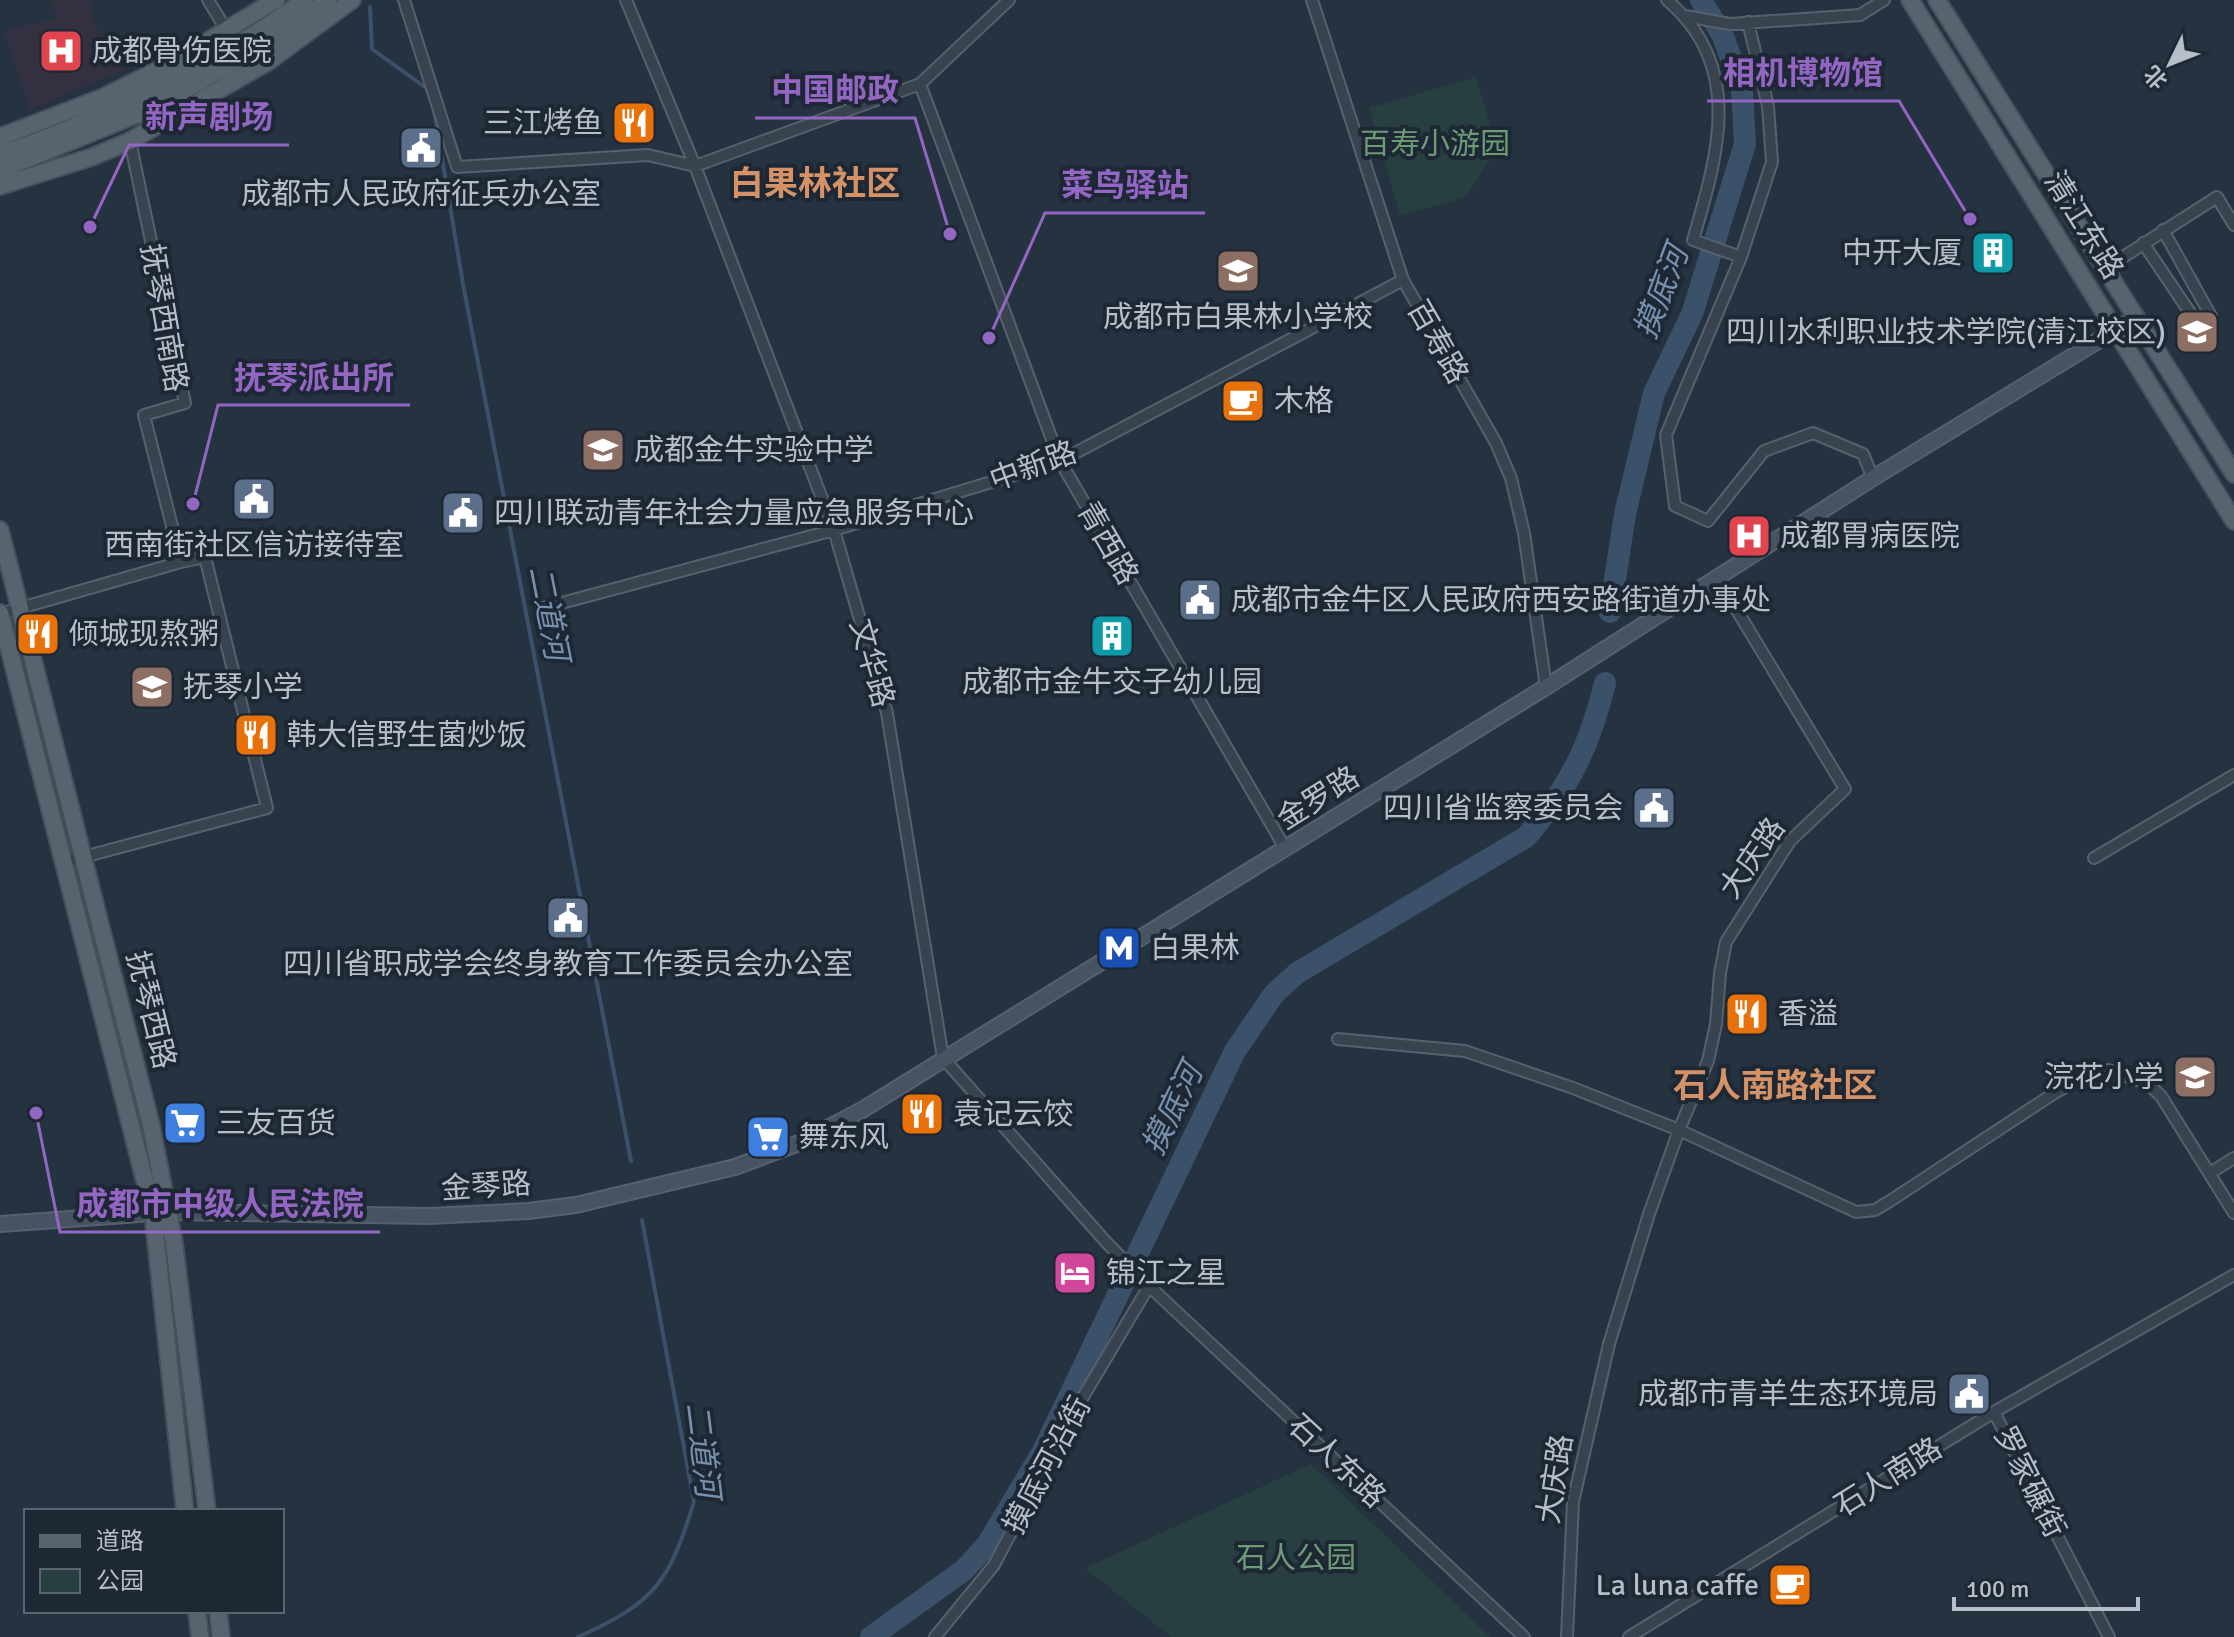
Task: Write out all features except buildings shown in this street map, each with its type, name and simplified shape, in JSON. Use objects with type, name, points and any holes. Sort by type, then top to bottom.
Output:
[{"type":"main road","points":[[0,137],[104,97],[227,31],[276,0]]},
{"type":"main road","points":[[0,154],[32,144],[96,116],[192,70],[304,6],[328,0]]},
{"type":"main road","points":[[0,186],[92,157],[130,141],[269,61],[352,0]]},
{"type":"main road","name":"清江东路","points":[[1910,0],[2234,521]]},
{"type":"main road","name":"清江东路","points":[[1943,2],[2234,474]]},
{"type":"main road","points":[[0,170],[155,107],[270,42],[304,6]]},
{"type":"main road","name":"抚琴西路","points":[[0,530],[10,611],[160,1213],[207,1509]]},
{"type":"main road","name":"抚琴西路","points":[[10,611],[151,1125],[185,1509]]},
{"type":"main road","points":[[197,1613],[200,1637]]},
{"type":"main road","points":[[218,1613],[221,1637]]},
{"type":"street","points":[[208,0],[227,31]]},
{"type":"street","points":[[404,0],[457,167],[648,155],[695,166],[920,84],[1009,0]]},
{"type":"street","name":"文华路","points":[[626,0],[695,166],[834,530],[887,713],[943,1058]]},
{"type":"street","name":"百寿路","points":[[1312,0],[1403,280],[1496,443],[1511,478],[1524,533],[1546,687]]},
{"type":"street","points":[[1667,0],[1690,17],[1704,44],[1715,75],[1720,115],[1714,168],[1693,240],[1741,257]]},
{"type":"street","points":[[1690,17],[1730,24],[1860,15],[1884,0]]},
{"type":"street","points":[[1748,22],[1768,106],[1772,162],[1741,257],[1666,435],[1675,506],[1708,521],[1764,451],[1813,433],[1863,454],[1873,478]]},
{"type":"street","name":"青西路","points":[[920,84],[1060,461],[1285,848]]},
{"type":"street","name":"抚琴西南路","points":[[130,141],[185,403],[144,415],[181,562]]},
{"type":"street","points":[[2106,268],[2217,197],[2234,225]]},
{"type":"street","points":[[2143,243],[2197,323],[2211,316],[2163,230]]},
{"type":"street","name":"中新路","points":[[543,608],[834,530],[1060,461],[1403,280]]},
{"type":"street","points":[[1718,579],[1873,478],[2137,317]]},
{"type":"street","points":[[10,611],[205,557],[267,808],[78,859]]},
{"type":"street","name":"金罗路","points":[[943,1058],[1718,579]]},
{"type":"street","name":"大庆路","points":[[1567,1637],[1573,1502],[1609,1344],[1649,1214],[1708,1061],[1726,942],[1790,841],[1845,789],[1718,579]]},
{"type":"street","points":[[2094,858],[2234,775]]},
{"type":"street","points":[[1338,1039],[1465,1051],[1573,1088],[1679,1130],[1856,1212],[1875,1210],[2056,1092],[2086,1076],[2108,1070],[2147,1083],[2161,1096],[2234,1213]]},
{"type":"street","points":[[943,1058],[1106,1242],[1149,1286]]},
{"type":"street","name":"金琴路","points":[[0,1224],[160,1213],[430,1216],[576,1205],[735,1167],[799,1143],[862,1110],[943,1058]]},
{"type":"street","points":[[2210,1173],[2234,1158]]},
{"type":"street","name":"石人南路","points":[[1629,1637],[1994,1412],[2234,1275]]},
{"type":"street","name":"摸底河沿街","points":[[935,1637],[994,1565],[1077,1407],[1149,1286]]},
{"type":"street","name":"石人东路","points":[[1149,1286],[1524,1637]]},
{"type":"street","name":"罗家碾街","points":[[1994,1412],[2109,1637]]},
{"type":"shaded area","name":"成都骨伤医院","points":[[52,0],[89,0],[95,24],[125,70],[29,110],[4,31],[56,18]]},
{"type":"green space","name":"百寿小游园","points":[[1476,77],[1497,149],[1466,197],[1400,216],[1369,108]]},
{"type":"green space","name":"石人公园","points":[[1311,1464],[1490,1637],[1171,1637],[1085,1568]]},
{"type":"waterway","name":"摸底河","points":[[1610,612],[1625,514],[1654,393],[1692,314],[1745,144],[1742,90],[1723,36],[1701,0]]},
{"type":"waterway","name":"二道河","points":[[370,7],[372,49],[429,90]]},
{"type":"waterway","name":"二道河","points":[[434,110],[463,284],[631,1161]]},
{"type":"waterway","name":"摸底河","points":[[871,1637],[964,1570],[987,1545],[1042,1453],[1235,1051],[1274,994],[1297,973],[1526,837],[1555,801],[1576,765],[1585,747],[1605,683]]},
{"type":"waterway","name":"二道河","points":[[578,1637],[626,1612],[656,1586],[676,1552],[694,1502],[642,1220]]},
{"type":"place","name":"成都骨伤医院","points":[[61,51]]},
{"type":"place","name":"三江烤鱼","points":[[634,123]]},
{"type":"place","name":"成都市人民政府征兵办公室","points":[[421,148]]},
{"type":"place","name":"相机博物馆","points":[[1970,219]]},
{"type":"place","name":"新声剧场","points":[[90,227]]},
{"type":"place","name":"中国邮政","points":[[950,234]]},
{"type":"place","name":"中开大厦","points":[[1993,253]]},
{"type":"place","name":"成都市白果林小学校","points":[[1238,271]]},
{"type":"place","name":"四川水利职业技术学院(清江校区)","points":[[2197,332]]},
{"type":"place","name":"菜鸟驿站","points":[[989,338]]},
{"type":"place","name":"木格","points":[[1243,401]]},
{"type":"place","name":"成都金牛实验中学","points":[[603,450]]},
{"type":"place","name":"西南街社区信访接待室","points":[[254,499]]},
{"type":"place","name":"抚琴派出所","points":[[193,504]]},
{"type":"place","name":"四川联动青年社会力量应急服务中心","points":[[463,513]]},
{"type":"place","name":"成都胃病医院","points":[[1749,536]]},
{"type":"place","name":"成都市金牛区人民政府西安路街道办事处","points":[[1200,600]]},
{"type":"place","name":"倾城现熬粥","points":[[38,634]]},
{"type":"place","name":"成都市金牛交子幼儿园","points":[[1112,636]]},
{"type":"place","name":"抚琴小学","points":[[152,687]]},
{"type":"place","name":"韩大信野生菌炒饭","points":[[256,735]]},
{"type":"place","name":"四川省监察委员会","points":[[1654,808]]},
{"type":"place","name":"四川省职成学会终身教育工作委员会办公室","points":[[568,918]]},
{"type":"place","name":"白果林","points":[[1119,948]]},
{"type":"place","name":"香溢","points":[[1747,1014]]},
{"type":"place","name":"浣花小学","points":[[2195,1077]]},
{"type":"place","name":"成都市中级人民法院","points":[[36,1113]]},
{"type":"place","name":"袁记云饺","points":[[922,1114]]},
{"type":"place","name":"三友百货","points":[[185,1123]]},
{"type":"place","name":"舞东风","points":[[768,1137]]},
{"type":"place","name":"锦江之星","points":[[1075,1273]]},
{"type":"place","name":"成都市青羊生态环境局","points":[[1969,1394]]},
{"type":"place","name":"La luna caffe","points":[[1790,1585]]},
{"type":"district","name":"白果林社区","points":[[815,183]]},
{"type":"district","name":"石人南路社区","points":[[1775,1085]]}]
